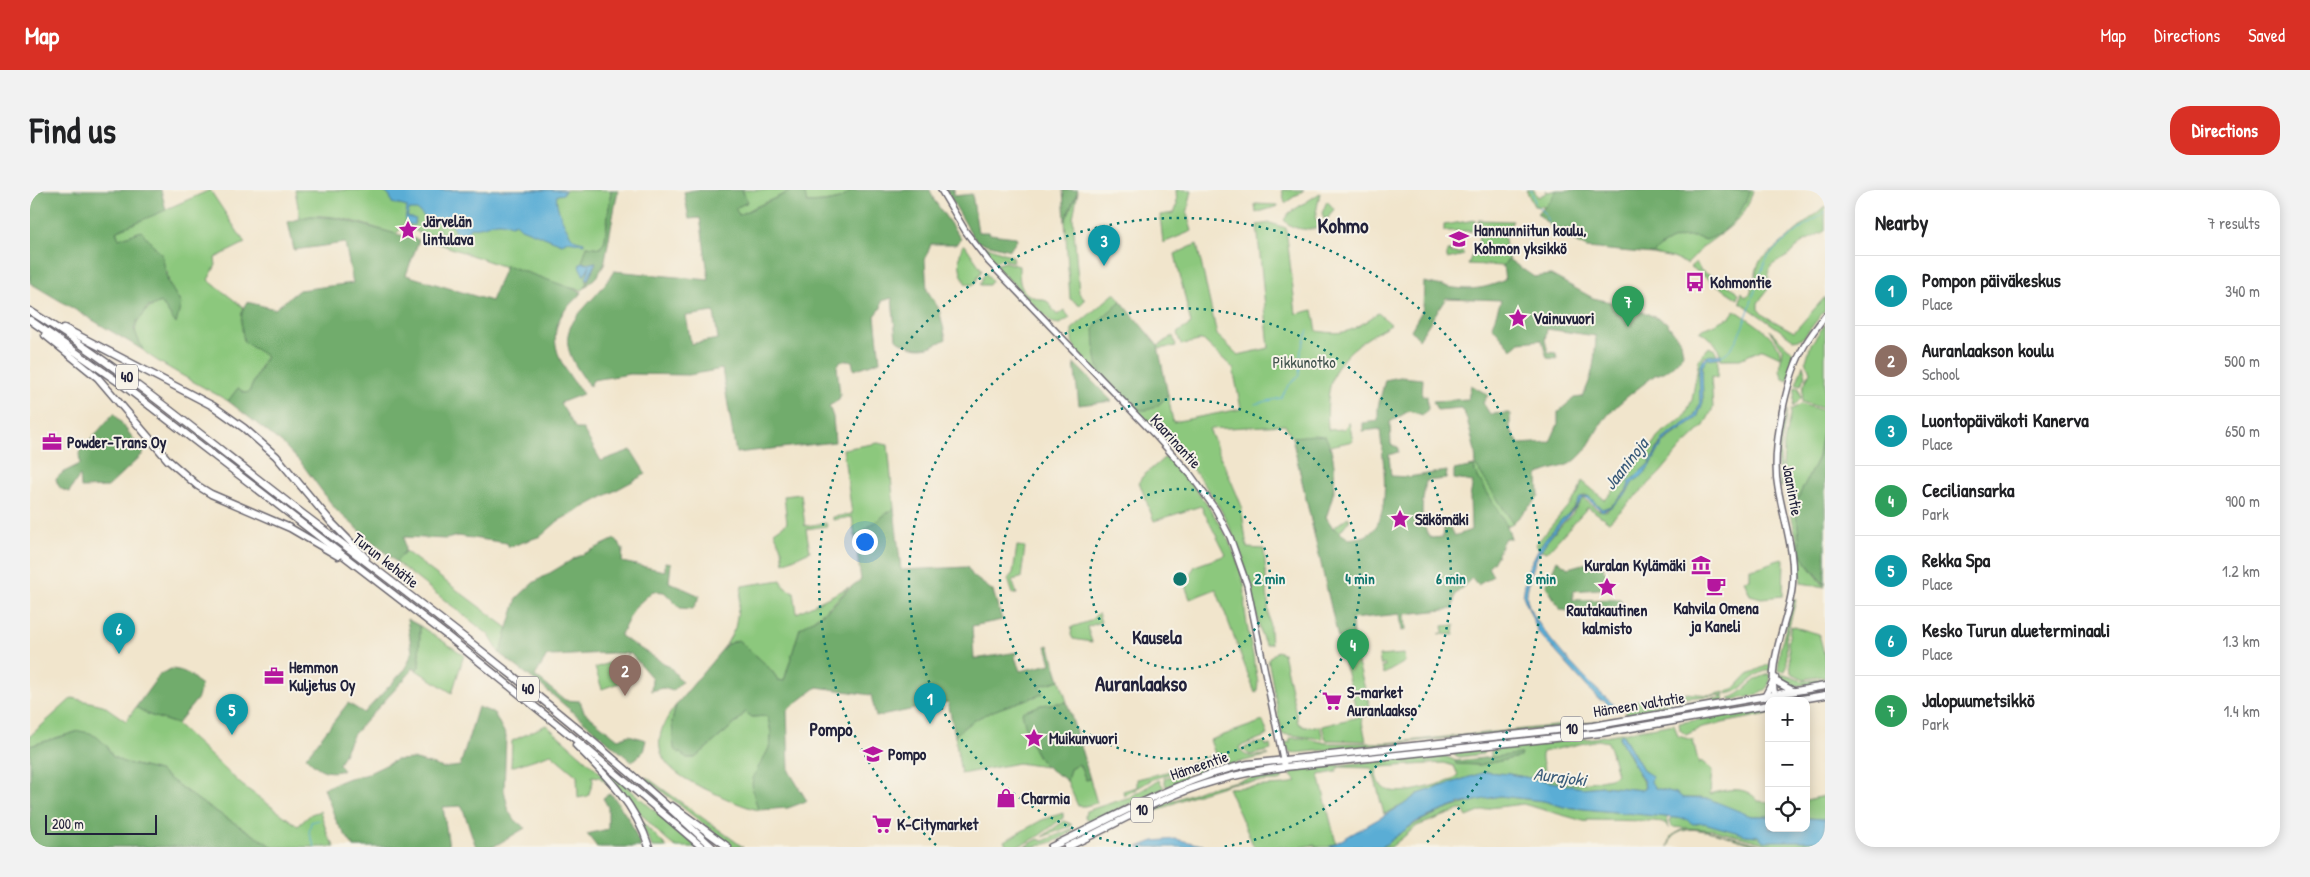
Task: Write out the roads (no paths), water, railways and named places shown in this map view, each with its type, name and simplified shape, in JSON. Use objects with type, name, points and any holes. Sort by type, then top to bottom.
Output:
[{"type":"highway","name":"Turun kehätie","points":[[30,310],[92,352],[509,674],[652,793],[712,847]]},
{"type":"highway","points":[[30,310],[213,406],[238,423],[276,456],[332,524],[401,589]]},
{"type":"highway","name":"Turun kehätie","points":[[30,320],[124,386],[506,682],[702,847]]},
{"type":"highway","points":[[30,324],[62,346],[98,378],[168,460],[198,486],[211,494],[290,528],[363,571]]},
{"type":"highway","points":[[1765,697],[1776,680],[1794,691]]},
{"type":"highway","name":"Hämeen valtatie","points":[[1779,697],[1794,691],[1825,686]]},
{"type":"highway","points":[[1810,698],[1825,695]]},
{"type":"highway","name":"Hämeen valtatie","points":[[1368,754],[1555,731],[1765,697]]},
{"type":"highway","name":"Hämeen valtatie","points":[[1368,754],[1601,733],[1765,705]]},
{"type":"highway","points":[[553,721],[617,787],[638,820],[649,847]]},
{"type":"highway","name":"Hämeentie","points":[[1051,847],[1152,797],[1206,774],[1248,764],[1284,763],[1368,754]]},
{"type":"highway","name":"Hämeentie","points":[[1067,847],[1184,792],[1284,763]]},
{"type":"highway","points":[[652,793],[690,818],[728,847]]},
{"type":"main road","name":"Kaarinantie","points":[[941,190],[966,232],[989,262],[1156,436],[1190,474],[1216,510],[1230,537],[1247,585],[1284,763]]},
{"type":"main road","name":"Jaanintie","points":[[1777,697],[1776,658],[1792,588],[1793,564],[1790,540],[1775,473],[1776,443],[1798,357],[1825,316]]},
{"type":"water","points":[[381,190],[565,190],[563,194],[557,195],[559,211],[564,224],[573,238],[584,242],[584,244],[568,241],[562,244],[521,228],[516,223],[511,225],[495,222],[481,227],[470,227],[467,233],[458,234],[454,231],[452,223],[429,221],[417,210],[409,210],[407,217],[416,219],[414,225],[405,223],[407,207],[392,203],[390,196]]},
{"type":"water","points":[[582,262],[587,264],[596,262],[588,279],[586,279],[590,265],[584,276],[579,266]]},
{"type":"water","points":[[1721,354],[1721,357],[1707,359],[1702,367],[1703,402],[1697,418],[1664,441],[1652,463],[1642,476],[1633,482],[1626,494],[1611,507],[1602,511],[1586,498],[1582,499],[1542,548],[1532,571],[1527,595],[1531,610],[1551,640],[1579,672],[1619,710],[1615,711],[1604,701],[1598,699],[1538,632],[1523,596],[1527,571],[1540,546],[1562,519],[1572,511],[1580,498],[1588,496],[1602,509],[1611,506],[1626,492],[1630,481],[1650,463],[1663,439],[1694,417],[1700,404],[1699,370],[1701,363],[1708,356]]},
{"type":"water","points":[[1622,734],[1644,771],[1652,776],[1651,782],[1655,788],[1676,793],[1683,798],[1709,799],[1751,816],[1765,816],[1765,832],[1810,832],[1810,818],[1825,819],[1825,841],[1764,841],[1758,836],[1746,835],[1704,823],[1693,824],[1686,819],[1564,807],[1544,801],[1500,796],[1460,804],[1439,812],[1416,822],[1382,847],[1329,847],[1403,805],[1418,794],[1485,772],[1509,774],[1582,788],[1603,786],[1642,790],[1645,788],[1644,782],[1619,737]]},
{"type":"water","points":[[1175,839],[1211,847],[1138,847],[1154,841]]},
{"type":"waterway","points":[[1531,190],[1536,205]]},
{"type":"waterway","points":[[1538,207],[1545,214],[1549,225]]},
{"type":"waterway","name":"Jaaninoja","points":[[1721,356],[1729,350],[1743,327],[1768,257],[1786,240],[1825,212]]},
{"type":"waterway","points":[[1553,228],[1573,238]]},
{"type":"waterway","name":"Pikkunotko","points":[[1255,404],[1281,398],[1288,386],[1299,376],[1301,350],[1308,331]]},
{"type":"waterway","points":[[315,847],[309,833],[311,822],[319,820]]},
{"type":"place","name":"Järvelän lintulava","points":[[408,230]]},
{"type":"place","name":"Hannunniitun koulu, Kohmon yksikkö","points":[[1459,239]]},
{"type":"place","name":"Luontopäiväkoti Kanerva","points":[[1104,266]]},
{"type":"place","name":"Kohmontie","points":[[1695,282]]},
{"type":"place","name":"Vainuvuori","points":[[1518,318]]},
{"type":"place","name":"Jalopuumetsikkö","points":[[1628,327]]},
{"type":"place","name":"Powder-Trans Oy","points":[[52,442]]},
{"type":"place","name":"Säkömäki","points":[[1400,519]]},
{"type":"place","name":"Kuralan Kylämäki","points":[[1701,565]]},
{"type":"place","name":"Kahvila Omena ja Kaneli","points":[[1716,586]]},
{"type":"place","name":"Rautakautinen kalmisto","points":[[1607,587]]},
{"type":"place","name":"Kesko Turun alueterminaali","points":[[119,654]]},
{"type":"place","name":"Ceciliansarka","points":[[1353,670]]},
{"type":"place","name":"Hemmon Kuljetus Oy","points":[[274,676]]},
{"type":"place","name":"Auranlaakson koulu","points":[[625,696]]},
{"type":"place","name":"S-market Auranlaakso","points":[[1332,701]]},
{"type":"place","name":"Pompon päiväkeskus","points":[[930,724]]},
{"type":"place","name":"Rekka Spa","points":[[232,735]]},
{"type":"place","name":"Muikunvuori","points":[[1034,738]]},
{"type":"place","name":"Pompo","points":[[873,754]]},
{"type":"place","name":"Charmia","points":[[1006,798]]},
{"type":"place","name":"K-Citymarket","points":[[882,824]]},
{"type":"district","name":"Kohmo","points":[[1343,226]]},
{"type":"district","name":"Kausela","points":[[1157,638]]},
{"type":"district","name":"Auranlaakso","points":[[1141,684]]},
{"type":"district","name":"Pompo","points":[[831,730]]},
{"type":"water label","name":"Aurajoki","points":[[1560,777]]}]
